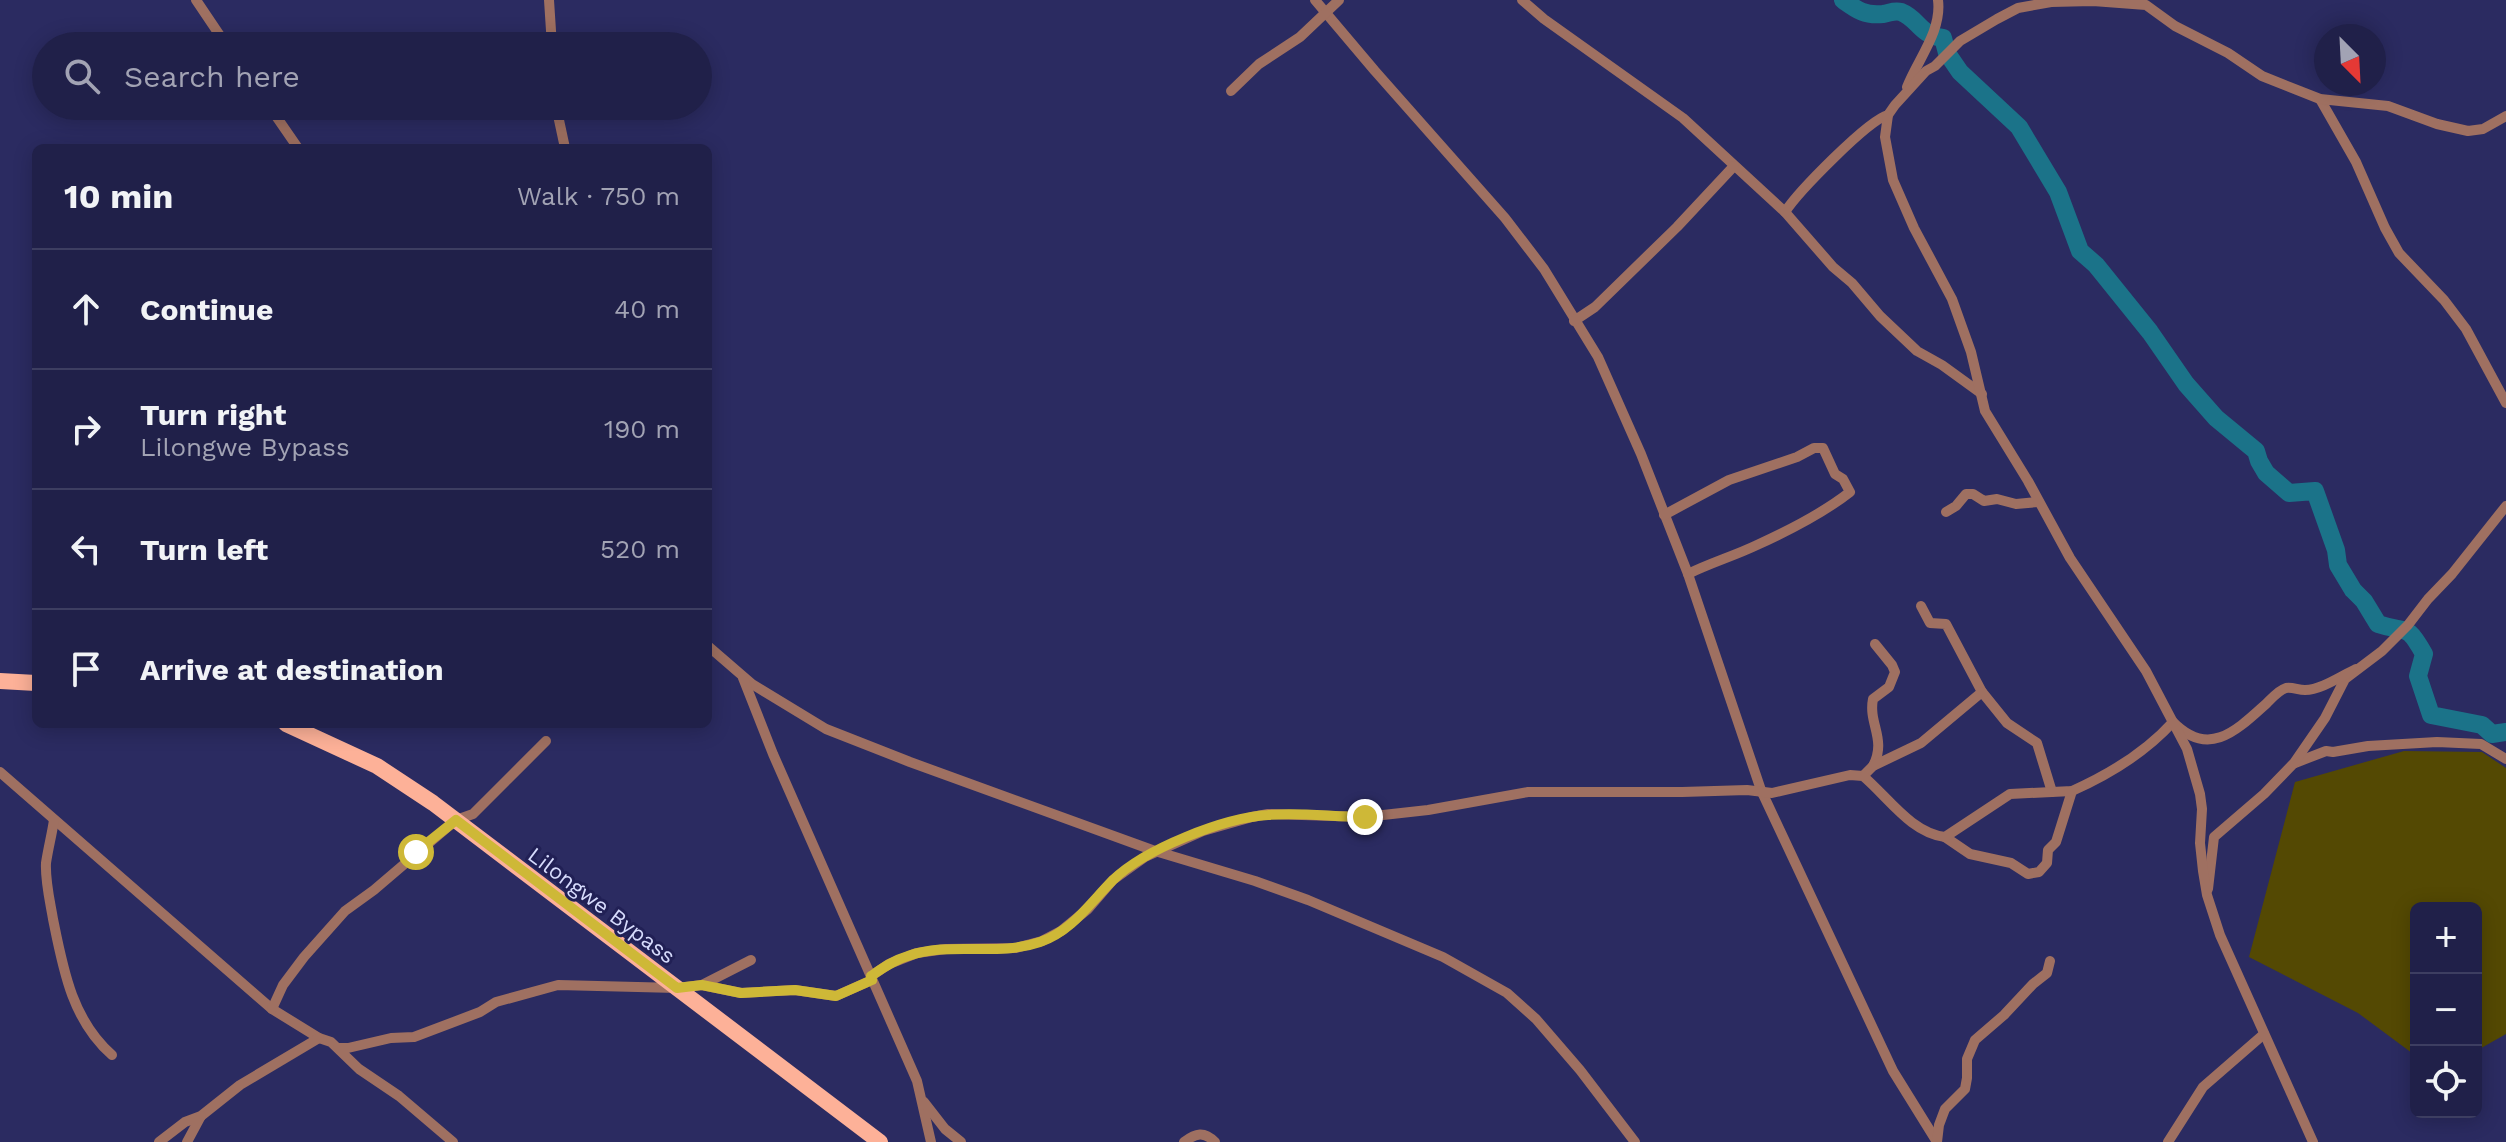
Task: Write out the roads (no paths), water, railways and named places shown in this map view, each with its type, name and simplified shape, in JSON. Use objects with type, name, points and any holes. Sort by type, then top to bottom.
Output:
[{"type":"main road","points":[[0,681],[32,683]]},
{"type":"main road","name":"Lilongwe Bypass","points":[[295,728],[377,766],[456,820],[880,1142]]},
{"type":"street","points":[[196,0],[218,32]]},
{"type":"street","points":[[549,0],[551,32]]},
{"type":"street","points":[[1315,0],[1505,218],[1544,269],[1598,357],[1688,574],[1761,790],[1893,1071],[1937,1142]]},
{"type":"street","points":[[1231,91],[1259,64],[1300,37],[1339,0]]},
{"type":"street","points":[[1522,0],[1683,118],[1785,212],[1833,267],[1917,351],[1982,394]]},
{"type":"street","points":[[1904,94],[1936,26],[1938,0]]},
{"type":"street","points":[[2313,1142],[2220,935],[2207,895],[2201,855],[2199,786],[2187,749],[2146,671],[2070,558],[1985,411],[1971,352],[1952,299],[1914,228],[1893,180],[1885,137],[1888,115],[1904,94],[1960,41],[2018,8],[2049,1],[2111,1],[2146,5],[2166,21],[2228,53],[2262,76],[2320,99],[2388,106],[2437,124],[2468,131],[2483,129],[2506,116]]},
{"type":"street","points":[[2320,99],[2356,162],[2399,253],[2444,300],[2466,329],[2506,403]]},
{"type":"street","points":[[1785,212],[1832,159],[1871,123],[1888,115]]},
{"type":"street","points":[[279,120],[295,144]]},
{"type":"street","points":[[559,120],[564,144]]},
{"type":"street","points":[[1574,321],[1595,307],[1734,166]]},
{"type":"street","points":[[1664,515],[1729,480],[1784,462],[1814,448],[1823,448],[1835,474],[1843,479],[1850,492],[1828,509],[1688,574]]},
{"type":"street","points":[[1946,512],[1966,494],[1973,494],[1984,501],[1997,499],[2016,504],[2038,502]]},
{"type":"street","points":[[2207,895],[2214,837],[2294,763],[2317,730],[2345,679],[2382,651],[2408,625],[2506,506]]},
{"type":"street","points":[[1921,606],[1930,623],[1946,624],[1982,692],[2007,723],[2037,743],[2052,792]]},
{"type":"street","points":[[1863,776],[1878,756],[1879,740],[1871,707],[1873,699],[1889,687],[1895,672],[1875,644]]},
{"type":"street","points":[[712,650],[742,676],[826,729],[1155,851],[1255,881],[1341,913],[1443,957],[1507,993],[1557,1041],[1635,1142]]},
{"type":"street","points":[[2173,722],[2195,738],[2218,738],[2243,724],[2278,692],[2288,688],[2305,690],[2319,686],[2356,669]]},
{"type":"street","points":[[742,676],[773,754],[917,1081],[931,1142]]},
{"type":"street","points":[[1873,766],[1921,743],[1982,692]]},
{"type":"street","points":[[1945,837],[2010,794],[2072,791],[2128,762],[2173,722]]},
{"type":"street","points":[[2317,730],[2319,741],[2326,751]]},
{"type":"street","points":[[272,1009],[290,975],[345,911],[456,820],[473,814],[546,741]]},
{"type":"street","points":[[2294,763],[2326,751],[2437,742],[2481,744],[2506,759]]},
{"type":"street","points":[[0,772],[272,1009],[331,1042],[359,1069],[399,1096],[453,1142]]},
{"type":"street","points":[[338,1048],[414,1037],[480,1012],[496,1002],[558,985],[677,988],[702,985],[741,993],[795,990],[836,996],[872,978],[889,964],[917,953],[1016,948],[1042,941],[1061,931],[1088,909],[1113,880],[1155,851],[1203,831],[1268,814],[1365,817],[1428,810],[1528,792],[1761,790],[1772,793],[1850,775],[1863,776],[1902,815],[1937,836],[1945,837],[1970,854],[2011,863],[2028,874],[2039,872],[2047,863],[2048,850],[2056,842],[2072,791]]},
{"type":"street","points":[[54,820],[46,864],[62,966],[89,1031],[112,1055]]},
{"type":"street","points":[[702,985],[751,960]]},
{"type":"street","points":[[1937,1142],[1945,1109],[1965,1089],[1967,1059],[1975,1040],[2047,973],[2050,961]]},
{"type":"street","points":[[2168,1142],[2203,1087],[2264,1034]]},
{"type":"street","points":[[159,1142],[185,1122],[201,1116],[240,1085],[319,1038]]},
{"type":"street","points":[[921,1098],[945,1129],[961,1142]]},
{"type":"street","points":[[187,1142],[201,1116]]},
{"type":"street","points":[[1184,1142],[1199,1134],[1208,1134],[1215,1142]]},
{"type":"waterway","points":[[1843,0],[1866,13],[1901,12],[1929,34],[1943,38],[1947,53],[1960,72],[2019,127],[2058,192],[2080,251],[2096,265],[2150,332],[2186,384],[2216,418],[2256,451],[2266,473],[2289,493],[2315,491],[2336,550],[2338,565],[2353,590],[2378,624],[2406,631],[2424,654],[2418,676],[2431,715],[2482,725],[2492,734],[2506,732]]}]
